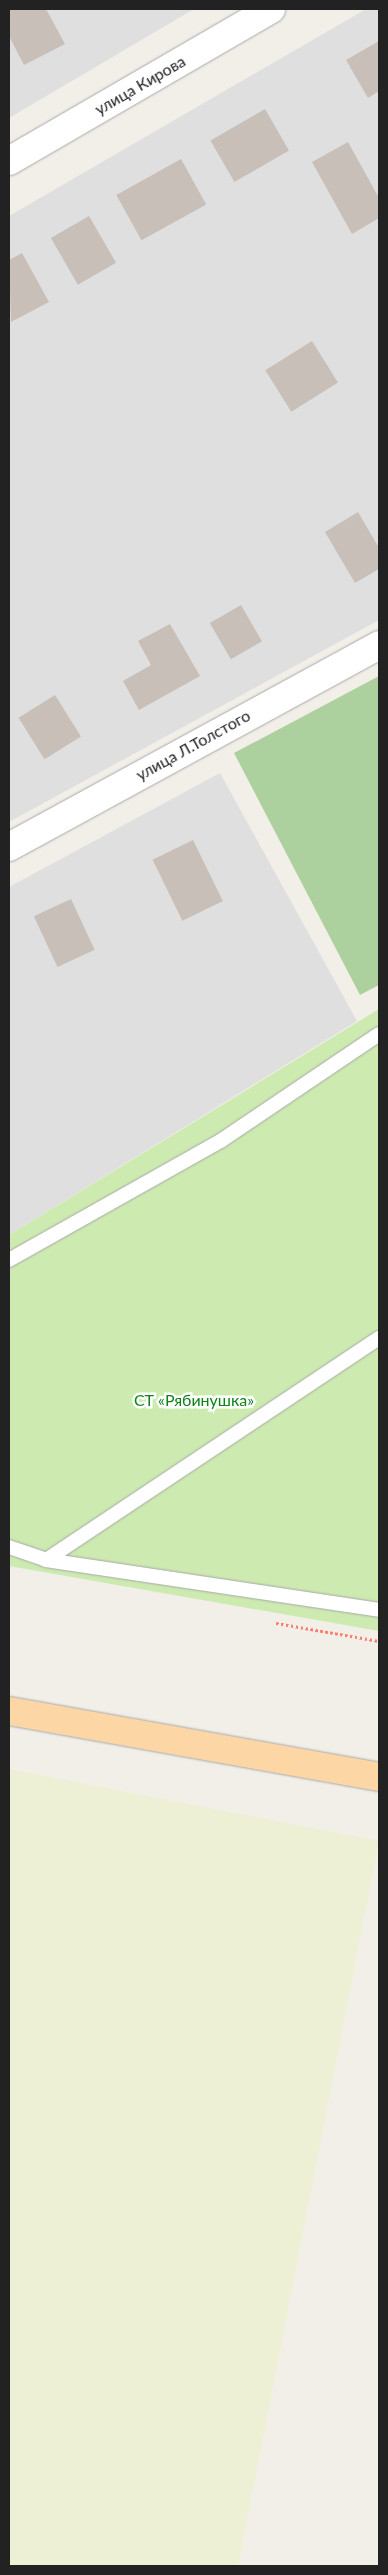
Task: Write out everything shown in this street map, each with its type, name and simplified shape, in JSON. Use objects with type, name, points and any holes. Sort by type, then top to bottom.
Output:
[{"type":"main road","points":[[9,1711],[379,1777]]},
{"type":"street","name":"улица Кирова","points":[[9,161],[271,9]]},
{"type":"street","name":"улица Л.Толстого","points":[[9,847],[379,645]]},
{"type":"lane","points":[[9,1260],[222,1140],[379,1034]]},
{"type":"lane","points":[[46,1560],[379,1338]]},
{"type":"lane","points":[[9,1547],[46,1560],[379,1610]]},
{"type":"shaded area","points":[[9,9],[194,9],[9,118]]},
{"type":"shaded area","points":[[366,9],[379,9],[379,620],[9,822],[9,216]]},
{"type":"shaded area","points":[[220,773],[357,1021],[9,1235],[9,887]]},
{"type":"green space","points":[[379,676],[379,985],[360,995],[234,753]]},
{"type":"green space","name":"СТ «Рябинушка»","points":[[379,1009],[379,1631],[9,1566],[9,1235]]},
{"type":"green space","points":[[9,1769],[379,1841],[238,2566],[9,2566]]},
{"type":"building","points":[[9,9],[46,9],[65,44],[24,65],[9,36]]},
{"type":"building","points":[[379,41],[379,91],[368,98],[346,60]]},
{"type":"building","points":[[265,109],[289,151],[234,182],[210,140]]},
{"type":"building","points":[[348,142],[379,198],[379,218],[352,234],[312,162]]},
{"type":"building","points":[[181,159],[206,204],[141,240],[116,195]]},
{"type":"building","points":[[89,216],[116,263],[78,285],[51,238]]},
{"type":"building","points":[[22,253],[49,302],[11,322],[9,260]]},
{"type":"building","points":[[312,341],[338,383],[291,412],[265,370]]},
{"type":"building","points":[[358,512],[379,548],[379,569],[355,583],[325,532]]},
{"type":"building","points":[[241,605],[262,641],[231,659],[210,623]]},
{"type":"building","points":[[170,624],[200,676],[139,710],[123,681],[151,665],[138,641]]},
{"type":"building","points":[[55,695],[81,737],[44,759],[19,718]]},
{"type":"building","points":[[193,840],[223,901],[182,921],[153,860]]},
{"type":"building","points":[[71,899],[95,950],[58,967],[34,916]]}]
